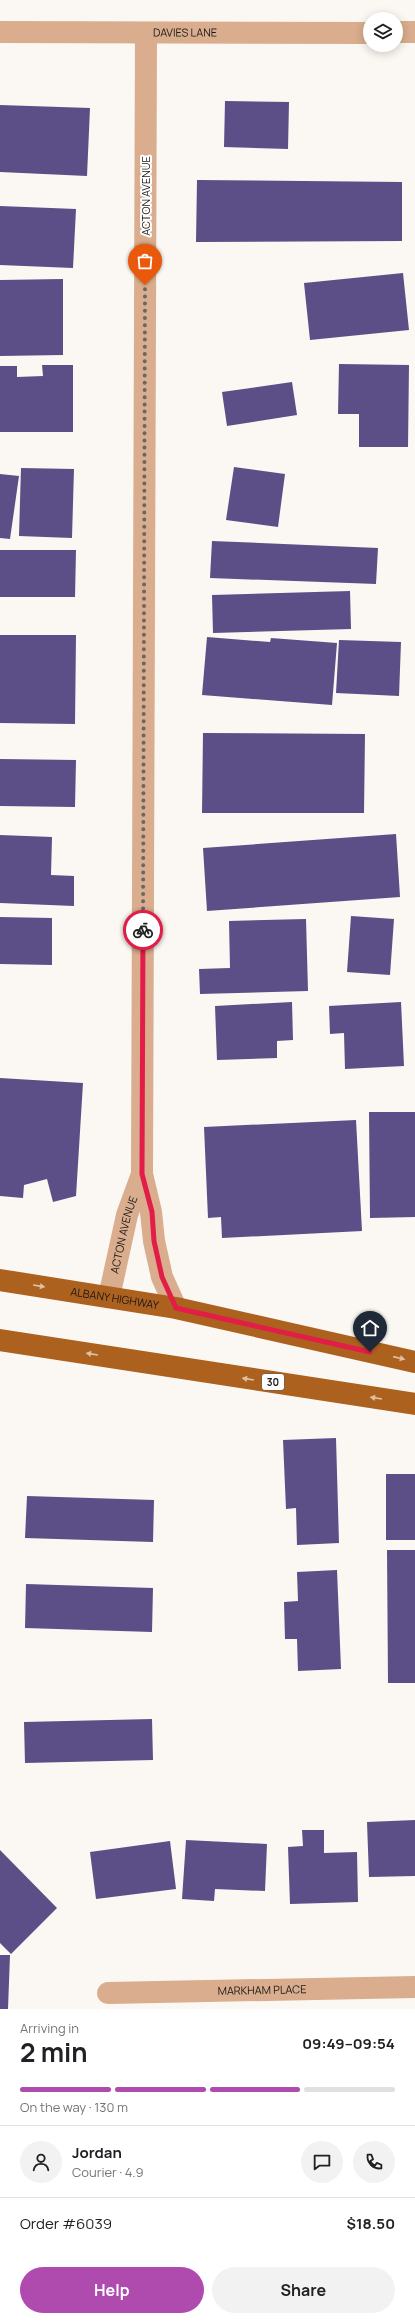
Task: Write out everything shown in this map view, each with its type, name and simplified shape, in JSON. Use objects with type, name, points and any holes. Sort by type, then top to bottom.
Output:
[{"type":"highway","name":"ALBANY HIGHWAY","points":[[0,1280],[176,1308],[415,1362]]},
{"type":"highway","name":"30","points":[[0,1340],[415,1404]]},
{"type":"street","name":"DAVIES LANE","points":[[0,32],[363,33]]},
{"type":"street","points":[[403,32],[415,32]]},
{"type":"street","name":"ACTON AVENUE","points":[[146,33],[142,1174],[152,1212],[154,1241],[162,1277],[176,1308]]},
{"type":"street","name":"ACTON AVENUE","points":[[109,1297],[127,1215],[142,1174]]},
{"type":"street","name":"MARKHAM PLACE","points":[[108,1993],[415,1987]]},
{"type":"building","points":[[225,101],[289,102],[288,149],[224,147]]},
{"type":"building","points":[[0,105],[90,108],[87,176],[0,172]]},
{"type":"building","points":[[197,180],[402,182],[402,241],[196,242]]},
{"type":"building","points":[[0,206],[76,209],[73,268],[0,265]]},
{"type":"building","points":[[403,273],[409,330],[310,340],[304,283]]},
{"type":"building","points":[[63,279],[63,355],[0,356],[0,280]]},
{"type":"building","points":[[339,364],[409,365],[408,447],[359,447],[359,414],[338,414]]},
{"type":"building","points":[[42,365],[73,365],[73,432],[0,432],[0,366],[17,366],[17,377],[43,376]]},
{"type":"building","points":[[292,382],[297,415],[227,426],[222,392]]},
{"type":"building","points":[[234,467],[285,474],[278,527],[226,520]]},
{"type":"building","points":[[21,468],[74,469],[72,538],[19,536]]},
{"type":"building","points":[[0,474],[19,476],[10,539],[0,538]]},
{"type":"building","points":[[212,541],[378,548],[376,584],[210,578]]},
{"type":"building","points":[[0,550],[76,550],[75,597],[0,597]]},
{"type":"building","points":[[350,591],[351,629],[213,633],[212,595]]},
{"type":"building","points":[[0,635],[76,635],[75,724],[0,723]]},
{"type":"building","points":[[207,637],[270,642],[271,638],[337,643],[332,705],[202,695]]},
{"type":"building","points":[[339,640],[401,642],[399,696],[336,693]]},
{"type":"building","points":[[203,733],[365,734],[364,813],[202,813]]},
{"type":"building","points":[[0,759],[76,760],[75,807],[0,806]]},
{"type":"building","points":[[396,834],[400,897],[207,911],[203,848]]},
{"type":"building","points":[[0,835],[52,837],[51,875],[74,876],[74,906],[0,903]]},
{"type":"building","points":[[351,916],[394,919],[390,975],[347,972]]},
{"type":"building","points":[[0,917],[52,918],[52,965],[0,964]]},
{"type":"building","points":[[306,919],[308,991],[200,994],[199,969],[230,968],[229,921]]},
{"type":"building","points":[[292,1002],[293,1040],[277,1041],[277,1058],[217,1060],[215,1006]]},
{"type":"building","points":[[401,1002],[404,1066],[345,1069],[344,1033],[330,1034],[329,1006]]},
{"type":"building","points":[[0,1078],[83,1083],[76,1196],[53,1202],[47,1179],[24,1185],[23,1198],[0,1196]]},
{"type":"building","points":[[369,1112],[415,1112],[415,1217],[370,1218]]},
{"type":"building","points":[[356,1120],[362,1231],[222,1238],[221,1217],[208,1218],[204,1127]]},
{"type":"building","points":[[336,1438],[339,1543],[297,1545],[296,1508],[286,1509],[283,1440]]},
{"type":"building","points":[[386,1474],[415,1474],[415,1540],[386,1540]]},
{"type":"building","points":[[27,1496],[154,1500],[153,1542],[25,1538]]},
{"type":"building","points":[[387,1550],[415,1550],[415,1683],[388,1683]]},
{"type":"building","points":[[337,1570],[341,1669],[298,1671],[297,1639],[285,1639],[284,1602],[298,1601],[297,1572]]},
{"type":"building","points":[[26,1584],[153,1588],[152,1632],[25,1628]]},
{"type":"building","points":[[152,1719],[153,1760],[25,1763],[24,1722]]},
{"type":"building","points":[[415,1820],[415,1876],[369,1877],[367,1822]]},
{"type":"building","points":[[302,1830],[324,1830],[324,1853],[357,1852],[358,1902],[290,1904],[288,1847],[303,1846]]},
{"type":"building","points":[[186,1840],[267,1844],[265,1891],[215,1889],[214,1901],[182,1899]]},
{"type":"building","points":[[170,1841],[176,1889],[96,1899],[90,1852]]},
{"type":"building","points":[[0,1850],[57,1908],[11,1954],[0,1943]]},
{"type":"building","points":[[0,1955],[10,1955],[8,2009],[0,2009]]},
{"type":"way so far","points":[[143,930],[145,285]]},
{"type":"route","points":[[143,930],[142,1174],[152,1212],[154,1241],[162,1277],[176,1308],[370,1352]]}]
